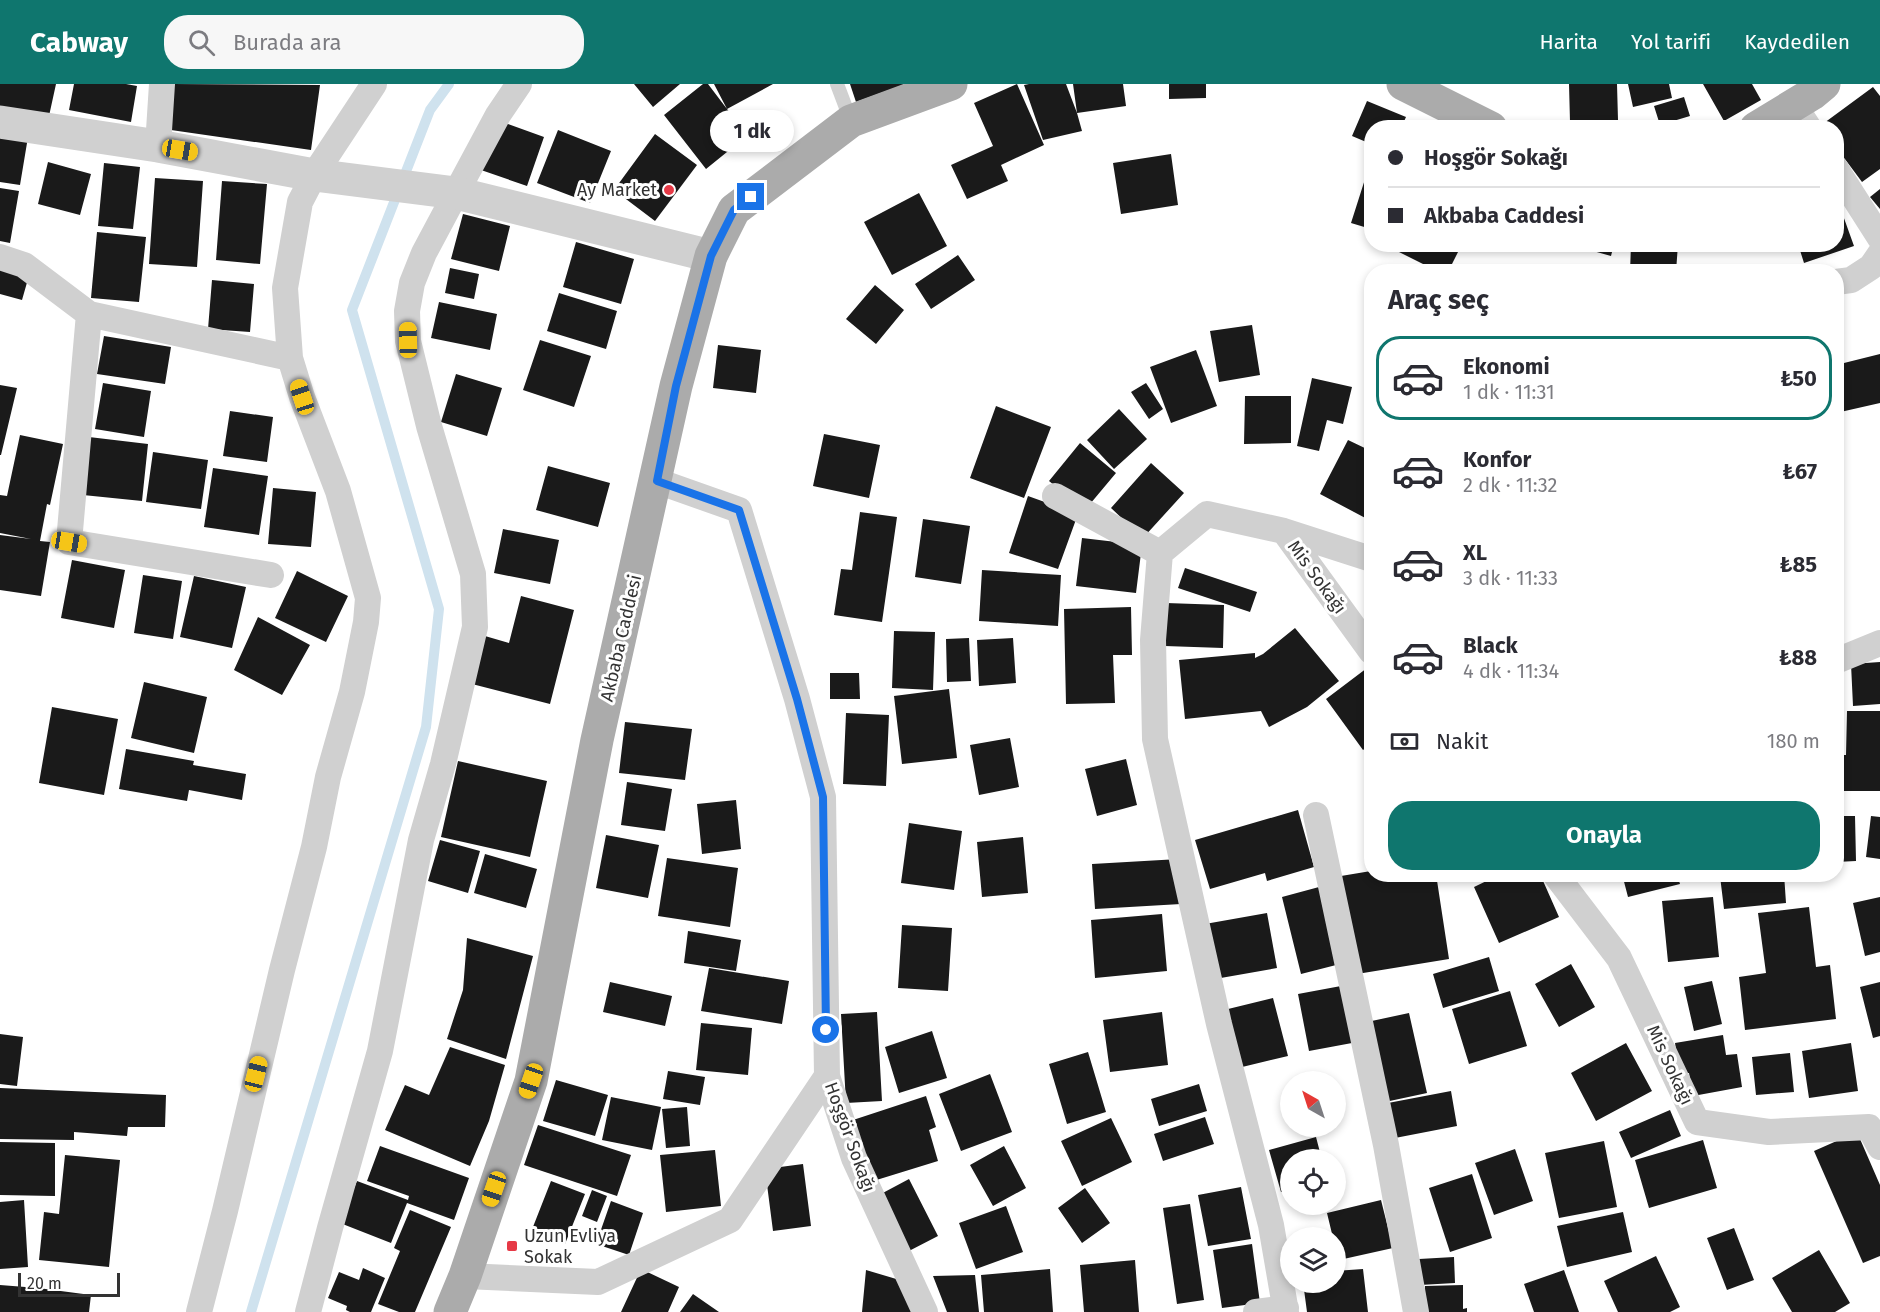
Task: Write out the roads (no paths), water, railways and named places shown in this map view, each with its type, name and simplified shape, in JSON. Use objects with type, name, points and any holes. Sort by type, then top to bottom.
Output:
[{"type":"main road","name":"Akbaba Caddesi","points":[[450,1312],[465,1276],[531,1081],[597,740],[657,481],[676,386],[711,256],[734,210],[851,121],[951,84]]},
{"type":"main road","points":[[1403,84],[1475,120]]},
{"type":"main road","points":[[1786,120],[1801,116],[1812,94],[1824,84]]},
{"type":"street","points":[[158,146],[162,84]]},
{"type":"street","points":[[199,1312],[314,847],[328,777],[352,692],[366,622],[368,598],[345,513],[290,358],[285,288],[300,202],[314,175],[374,84]]},
{"type":"street","points":[[308,1312],[380,1051],[421,840],[476,627],[473,574],[429,426],[408,340],[407,311],[412,283],[446,191],[519,84]]},
{"type":"street","points":[[0,122],[158,146],[314,175],[446,191],[711,256]]},
{"type":"street","points":[[1844,182],[1880,238]]},
{"type":"street","points":[[1844,281],[1851,280],[1871,267],[1880,254]]},
{"type":"street","points":[[0,257],[24,265],[89,314],[290,358]]},
{"type":"street","points":[[89,314],[69,542],[271,575]]},
{"type":"street","name":"Hoşgör Sokağı","points":[[657,481],[739,510],[797,699],[823,797],[827,1076],[854,1158],[925,1312]]},
{"type":"street","points":[[1055,496],[1160,553]]},
{"type":"street","points":[[1256,1312],[1286,1310],[1271,1225],[1219,1024],[1155,739],[1153,640],[1160,553],[1207,514],[1284,531],[1364,557]]},
{"type":"street","name":"Mis Sokağı","points":[[1284,531],[1364,641]]},
{"type":"street","points":[[1844,658],[1880,643]]},
{"type":"street","points":[[1316,814],[1386,1145],[1416,1312]]},
{"type":"street","name":"Mis Sokağı","points":[[1561,882],[1619,958],[1697,1122],[1769,1132],[1869,1127],[1880,1147]]},
{"type":"street","points":[[465,1276],[598,1282],[730,1220],[827,1076]]},
{"type":"lane","points":[[837,84],[851,121]]},
{"type":"waterway","points":[[251,1312],[426,727],[439,609],[352,310],[430,110],[449,84]]},
{"type":"place","name":"Ay Market","points":[[669,190]]},
{"type":"place","name":"Uzun Evliya Sokak","points":[[512,1246]]}]
